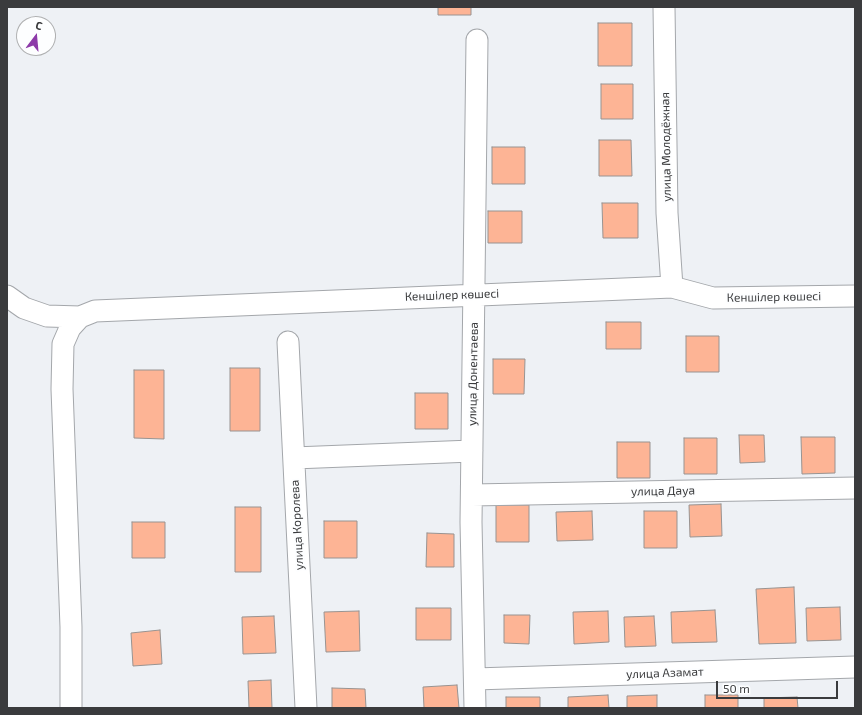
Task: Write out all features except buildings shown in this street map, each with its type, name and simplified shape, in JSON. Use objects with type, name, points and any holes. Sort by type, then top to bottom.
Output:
[{"type":"street","name":"улица Молодёжная","points":[[664,7],[667,213],[672,286]]},
{"type":"street","name":"улица Донентаева","points":[[475,708],[472,451],[477,40]]},
{"type":"street","name":"Кеншілер көшесі","points":[[7,296],[24,308],[47,316],[80,317],[95,311],[672,286],[713,298],[855,296]]},
{"type":"street","points":[[71,708],[70,627],[62,389],[64,344],[70,328],[80,317]]},
{"type":"street","name":"улица Королева","points":[[288,342],[306,708]]},
{"type":"street","points":[[294,458],[472,451]]},
{"type":"street","name":"улица Дауа","points":[[472,495],[855,488]]},
{"type":"street","name":"улица Азамат","points":[[475,679],[855,667]]}]
